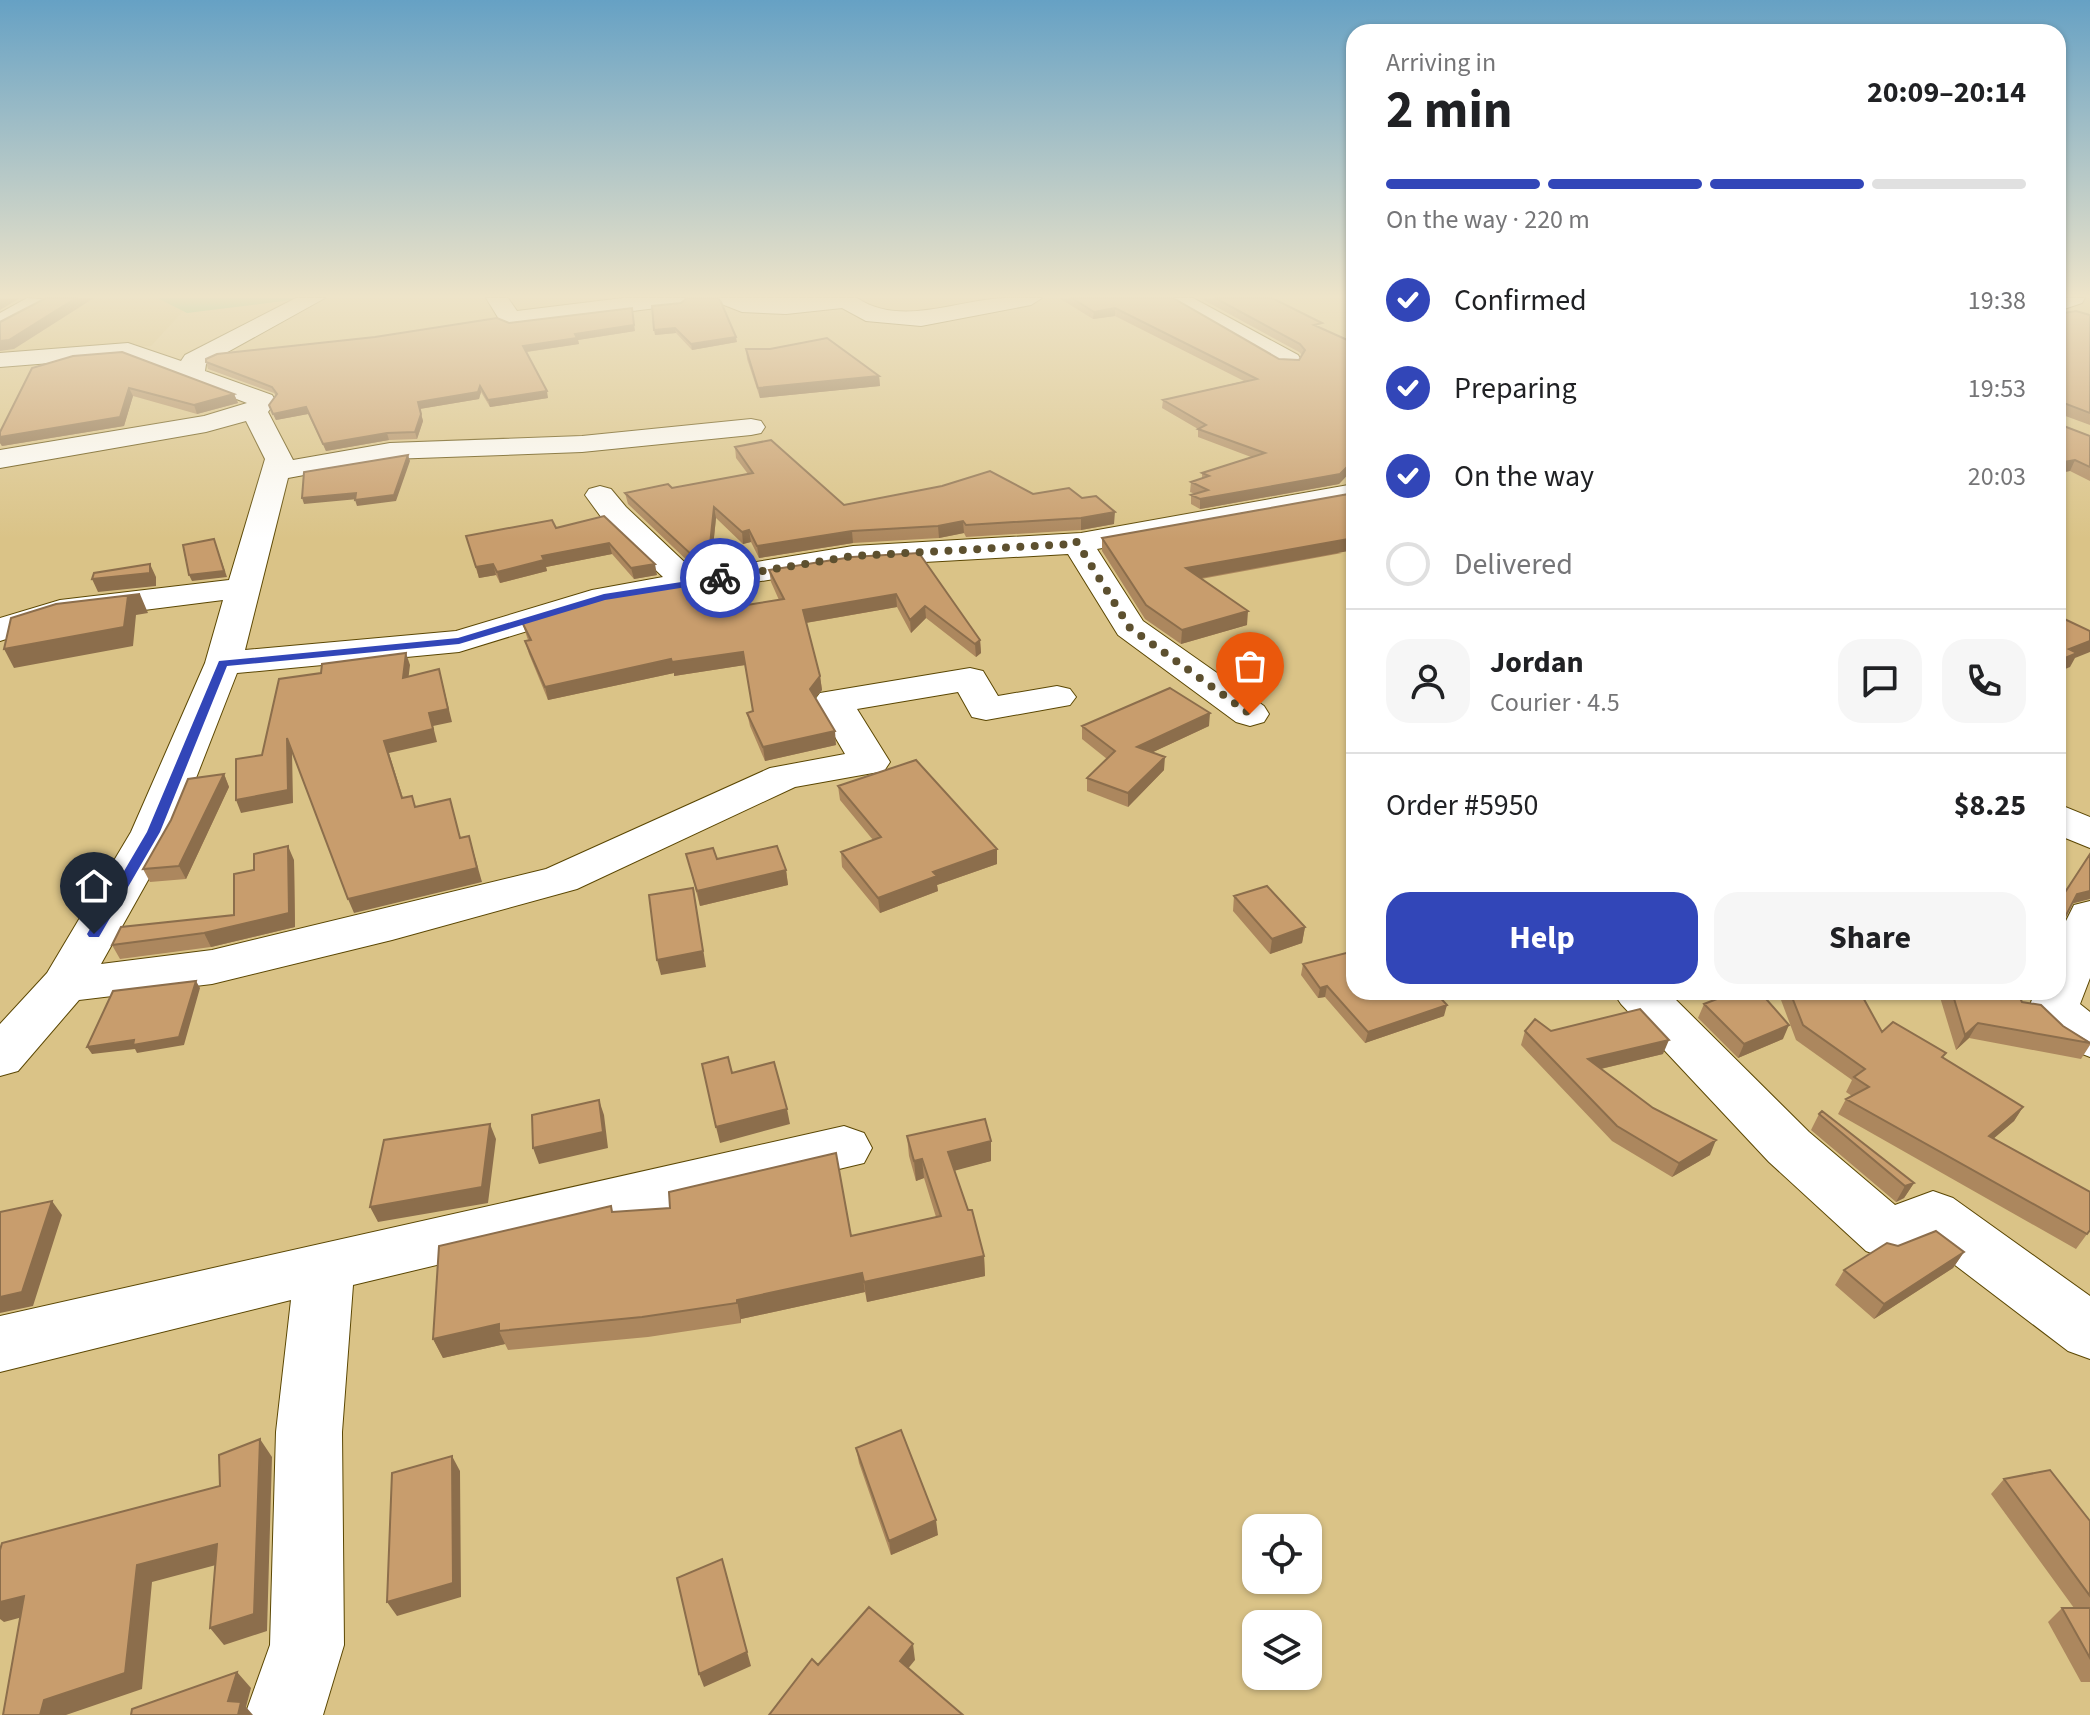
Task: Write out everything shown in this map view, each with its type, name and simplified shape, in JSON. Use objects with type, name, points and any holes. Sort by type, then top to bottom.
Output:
[{"type":"street","points":[[0,459],[206,424],[254,411],[263,401],[239,389],[200,378]]},
{"type":"street","points":[[0,1057],[64,985],[153,832],[223,663],[279,459],[254,411]]},
{"type":"street","points":[[275,472],[390,451],[582,444],[751,427]]},
{"type":"street","points":[[223,663],[459,641],[604,597],[853,556],[1071,544],[1346,494]]},
{"type":"street","points":[[600,495],[615,514],[689,584]]},
{"type":"street","points":[[1076,541],[1130,628],[1250,714]]},
{"type":"street","points":[[0,630],[60,610],[243,588]]},
{"type":"street","points":[[64,985],[212,967],[561,879],[784,777],[870,762],[833,701],[970,679],[986,709],[1057,697]]},
{"type":"street","points":[[2066,822],[2090,835]]},
{"type":"street","points":[[2066,977],[2090,916]]},
{"type":"street","points":[[1646,1000],[1789,1147],[1887,1234],[1933,1215],[1979,1252],[2090,1331]]},
{"type":"street","points":[[2057,1000],[2053,1010],[2090,1038]]},
{"type":"street","points":[[0,1344],[325,1266],[844,1148]]},
{"type":"street","points":[[284,1715],[307,1645],[309,1432],[325,1266]]},
{"type":"building","points":[[27,378],[191,378],[234,394],[194,405],[129,388],[120,417],[0,437]]},
{"type":"building","points":[[248,378],[540,378],[547,391],[488,400],[480,386],[478,392],[418,402],[421,414],[415,432],[387,433],[323,444],[306,407],[273,414],[269,405],[277,394],[272,387]]},
{"type":"building","points":[[755,378],[858,378],[758,388]]},
{"type":"building","points":[[1346,378],[1346,468],[1340,474],[1200,499],[1191,495],[1208,490],[1191,482],[1209,476],[1202,473],[1265,453],[1198,429],[1206,425],[1163,400],[1257,379]]},
{"type":"building","points":[[2066,378],[2090,378],[2090,413],[2066,404]]},
{"type":"building","points":[[2066,427],[2090,436],[2090,467],[2075,460],[2066,462]]},
{"type":"building","points":[[771,440],[844,505],[942,486],[990,471],[1033,494],[1069,488],[1082,498],[1096,496],[1115,512],[1081,518],[966,525],[963,521],[938,526],[852,531],[757,546],[749,530],[742,532],[714,507],[709,554],[694,557],[625,493],[753,473],[735,447]]},
{"type":"building","points":[[408,455],[394,495],[355,500],[356,493],[302,498],[304,472]]},
{"type":"building","points":[[1346,494],[1346,539],[1186,568],[1248,611],[1182,630],[1146,605],[1102,538]]},
{"type":"building","points":[[604,516],[655,564],[631,568],[609,543],[542,556],[544,560],[497,572],[493,564],[476,567],[466,536],[552,520],[556,528]]},
{"type":"building","points":[[214,539],[224,571],[189,575],[183,545]]},
{"type":"building","points":[[919,553],[980,640],[975,644],[925,606],[910,620],[896,594],[803,610],[820,676],[810,689],[835,731],[763,747],[747,713],[753,711],[743,652],[672,662],[671,659],[545,687],[525,641],[531,640],[522,622],[607,596],[707,580],[703,612],[784,599],[769,570],[852,557]]},
{"type":"building","points":[[150,564],[150,573],[92,579],[94,573]]},
{"type":"building","points":[[140,594],[128,596],[124,627],[4,649],[11,618],[56,604]]},
{"type":"building","points":[[2066,620],[2090,631],[2090,641],[2069,649],[2077,653],[2066,658]]},
{"type":"building","points":[[406,653],[403,678],[439,669],[448,709],[429,713],[433,729],[384,741],[402,798],[412,796],[415,807],[450,799],[460,838],[469,836],[477,868],[348,899],[287,738],[288,790],[236,800],[236,759],[262,755],[279,679],[321,673],[322,664]]},
{"type":"building","points":[[1170,688],[1210,713],[1137,747],[1165,757],[1128,793],[1087,778],[1115,751],[1082,726]]},
{"type":"building","points":[[916,760],[997,849],[933,872],[937,876],[878,898],[841,852],[881,837],[838,786]]},
{"type":"building","points":[[224,774],[179,866],[143,869],[171,820],[188,779]]},
{"type":"building","points":[[288,846],[289,913],[204,933],[112,945],[121,927],[234,915],[234,874],[254,870],[254,854]]},
{"type":"building","points":[[777,846],[786,870],[697,891],[686,854],[713,848],[717,859]]},
{"type":"building","points":[[2090,854],[2090,891],[2077,894],[2066,915],[2066,891]]},
{"type":"building","points":[[1267,886],[1305,927],[1272,939],[1234,896]]},
{"type":"building","points":[[693,888],[703,951],[657,960],[649,895]]},
{"type":"building","points":[[1346,953],[1346,1000],[1442,1000],[1447,1005],[1368,1032],[1327,986],[1320,988],[1303,964]]},
{"type":"building","points":[[196,981],[179,1037],[133,1045],[134,1040],[87,1047],[113,991]]},
{"type":"building","points":[[1714,1000],[1767,1000],[1789,1025],[1744,1044],[1704,1004]]},
{"type":"building","points":[[1793,1000],[1864,1000],[1882,1032],[1893,1022],[1946,1053],[1942,1057],[2023,1107],[1989,1136],[2090,1192],[2090,1230],[2087,1234],[1846,1099],[1869,1087],[1854,1077],[1865,1069],[1803,1025]]},
{"type":"building","points":[[1954,1000],[2021,1000],[2041,1005],[2063,1026],[2090,1043],[1978,1023],[1965,1035]]},
{"type":"building","points":[[1640,1009],[1669,1040],[1588,1059],[1653,1108],[1716,1140],[1679,1163],[1617,1126],[1525,1031],[1535,1019],[1551,1031]]},
{"type":"building","points":[[728,1057],[732,1073],[774,1062],[787,1109],[716,1127],[702,1064]]},
{"type":"building","points":[[599,1100],[603,1132],[533,1148],[532,1115]]},
{"type":"building","points":[[1822,1111],[1914,1183],[1905,1186],[1819,1114]]},
{"type":"building","points":[[985,1119],[991,1141],[948,1152],[968,1210],[972,1210],[984,1256],[864,1282],[862,1273],[737,1300],[737,1303],[642,1317],[499,1331],[499,1324],[433,1339],[439,1246],[611,1206],[612,1212],[670,1208],[669,1192],[836,1153],[851,1236],[941,1216],[922,1159],[914,1161],[907,1136]]},
{"type":"building","points":[[490,1124],[482,1187],[370,1207],[384,1140]]},
{"type":"building","points":[[52,1201],[22,1292],[0,1297],[0,1212]]},
{"type":"building","points":[[1936,1231],[1964,1252],[1884,1304],[1844,1270],[1887,1243],[1898,1246]]},
{"type":"building","points":[[901,1430],[936,1520],[889,1541],[856,1448]]},
{"type":"building","points":[[260,1439],[254,1614],[210,1628],[217,1544],[137,1565],[125,1673],[44,1700],[40,1715],[3,1715],[24,1596],[0,1602],[2,1543],[220,1486],[219,1455]]},
{"type":"building","points":[[452,1456],[453,1583],[387,1602],[392,1473]]},
{"type":"building","points":[[2050,1470],[2090,1521],[2090,1596],[2004,1479]]},
{"type":"building","points":[[722,1559],[747,1652],[699,1674],[677,1578]]},
{"type":"building","points":[[869,1607],[913,1644],[900,1661],[963,1715],[769,1715],[812,1659],[818,1665]]},
{"type":"building","points":[[2062,1608],[2090,1608],[2090,1658]]},
{"type":"building","points":[[237,1672],[228,1701],[241,1702],[238,1715],[131,1715],[132,1709]]},
{"type":"way so far","points":[[720,578],[853,556],[1071,544],[1076,541],[1130,628],[1250,714]]},
{"type":"route","points":[[94,934],[153,832],[223,663],[459,641],[604,597],[720,578]]}]
